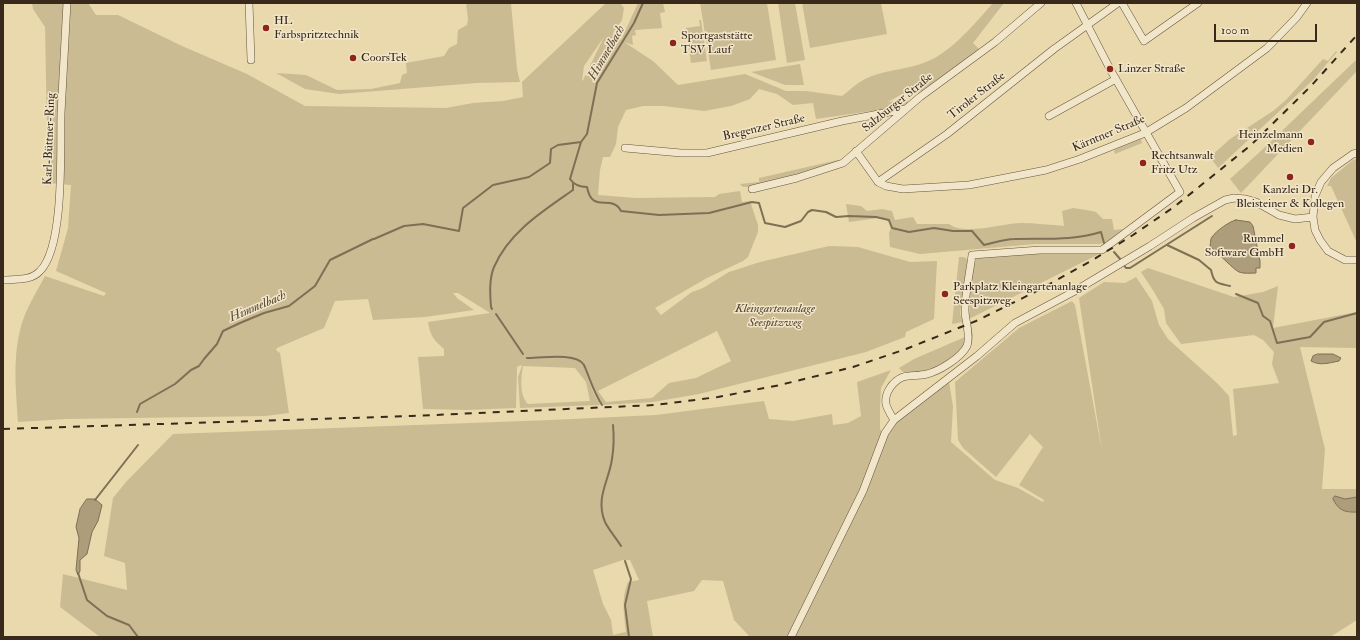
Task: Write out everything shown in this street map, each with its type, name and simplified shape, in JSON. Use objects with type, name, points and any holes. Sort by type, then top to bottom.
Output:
[{"type":"street","name":"Karl-Büttner-Ring","points":[[3,280],[28,278],[40,271],[50,254],[57,224],[67,3]]},
{"type":"street","points":[[249,3],[251,60]]},
{"type":"street","name":"Salzburger Straße","points":[[752,189],[797,178],[843,163],[908,109],[920,97],[995,42],[1041,3]]},
{"type":"street","points":[[894,420],[886,403],[887,393],[890,387],[903,377],[927,374],[941,369],[960,355],[966,347],[968,340],[965,310],[972,255],[1040,250],[1102,250],[1180,192],[1145,133],[1076,3]]},
{"type":"street","name":"Tiroler Straße","points":[[878,182],[947,134],[1087,24],[1118,3]]},
{"type":"street","points":[[1122,3],[1144,41],[1198,3]]},
{"type":"street","name":"Kärntner Straße","points":[[878,182],[886,186],[903,189],[969,185],[1046,170],[1080,159],[1145,133],[1186,108],[1267,48],[1297,17],[1307,3]]},
{"type":"street","points":[[1049,116],[1116,79]]},
{"type":"street","name":"Bregenzer Straße","points":[[625,148],[681,153],[707,153],[842,121],[908,109]]},
{"type":"street","points":[[856,151],[878,182]]},
{"type":"street","points":[[1357,153],[1353,154],[1333,168],[1321,182],[1315,196],[1313,217],[1315,230],[1328,251],[1344,260],[1357,260]]},
{"type":"street","points":[[791,637],[863,491],[885,434],[894,420],[977,356],[1015,323],[1073,292],[1225,200],[1234,198],[1246,199],[1256,202],[1279,214],[1295,219],[1313,217]]},
{"type":"green space","name":"Kleingartenanlage Seespitzweg","points":[[32,3],[88,3],[96,15],[118,15],[182,46],[247,74],[305,106],[446,108],[523,97],[522,82],[606,3],[620,3],[624,8],[622,20],[613,33],[621,40],[638,3],[663,3],[665,12],[660,13],[662,28],[635,30],[636,35],[632,36],[633,45],[624,42],[653,61],[678,85],[745,74],[786,91],[806,91],[842,96],[867,78],[930,61],[946,51],[960,39],[993,3],[1004,3],[973,43],[980,50],[921,91],[902,94],[888,102],[907,100],[909,104],[898,109],[886,112],[872,111],[816,119],[813,103],[793,105],[777,94],[759,89],[750,99],[731,106],[704,111],[664,106],[643,106],[626,110],[618,127],[616,144],[610,157],[603,157],[600,170],[598,195],[636,198],[715,197],[719,194],[740,191],[742,202],[750,201],[758,225],[758,232],[748,257],[743,261],[707,278],[655,308],[661,315],[692,292],[703,288],[729,272],[760,262],[829,246],[858,247],[910,262],[937,261],[934,319],[906,332],[905,337],[866,352],[699,394],[653,402],[602,405],[595,394],[586,368],[584,368],[594,394],[600,405],[520,408],[518,377],[522,366],[521,365],[517,367],[516,408],[467,410],[423,409],[418,357],[444,356],[444,349],[433,337],[428,322],[490,313],[458,293],[453,293],[457,298],[474,310],[425,317],[373,320],[368,299],[335,301],[324,328],[277,348],[276,350],[280,353],[289,413],[265,416],[66,419],[18,422],[16,360],[19,335],[22,323],[32,299],[45,276],[104,296],[106,293],[56,271],[68,228],[71,185],[48,183],[45,27],[33,9]],"holes":[[[604,37],[583,80],[582,81],[584,66]],[[717,331],[731,361],[696,378],[669,383],[652,398],[606,402],[598,391]],[[523,366],[575,368],[586,382],[590,401],[528,404],[523,396],[521,381]]]},
{"type":"green space","points":[[466,3],[511,3],[517,69],[520,82],[477,83],[339,94],[305,89],[276,73],[306,75],[337,90],[371,89],[400,83],[402,75],[407,73],[406,63],[444,56],[449,48],[457,44],[458,30],[467,25],[468,19]]},
{"type":"green space","points":[[700,3],[767,3],[776,60],[711,70]]},
{"type":"green space","points":[[778,3],[795,3],[805,60],[787,63]]},
{"type":"green space","points":[[802,3],[881,3],[887,34],[810,48]]},
{"type":"green space","points":[[699,20],[701,20],[707,61],[691,63],[686,28],[700,26]]},
{"type":"green space","points":[[1336,51],[1337,52],[1313,80],[1218,168],[1210,157],[1230,139],[1273,111],[1286,100],[1323,59],[1328,61]]},
{"type":"green space","points":[[1357,59],[1357,71],[1241,193],[1230,179]]},
{"type":"green space","points":[[800,64],[804,85],[785,85],[751,72]]},
{"type":"green space","points":[[1141,139],[1142,143],[1115,154],[1114,150]]},
{"type":"green space","points":[[1357,159],[1357,243],[1331,186],[1327,186],[1331,178],[1353,160]]},
{"type":"green space","points":[[838,160],[840,161],[839,162],[757,186],[743,187],[740,184],[759,182],[759,178]]},
{"type":"green space","points":[[846,204],[861,206],[867,211],[882,209],[892,211],[895,220],[913,217],[917,224],[949,224],[964,229],[1021,223],[1064,226],[1062,211],[1073,208],[1096,212],[1103,219],[1112,219],[1114,230],[1123,229],[1108,241],[1100,244],[1035,244],[920,254],[890,247],[889,233],[891,228],[888,221],[878,218],[849,222]]},
{"type":"green space","points":[[1044,252],[1103,252],[969,319],[973,270],[977,258]]},
{"type":"green space","points":[[959,257],[966,258],[968,263],[960,314],[963,322],[952,324]]},
{"type":"green space","points":[[1148,268],[1234,297],[1263,292],[1278,286],[1273,328],[1357,312],[1357,348],[1300,347],[1325,449],[1322,489],[1357,489],[1357,497],[1345,499],[1335,496],[1349,513],[1357,512],[1357,620],[1330,637],[750,637],[734,620],[723,581],[702,580],[694,591],[647,601],[653,637],[100,637],[60,607],[63,574],[127,590],[125,563],[104,556],[113,498],[126,482],[173,434],[656,415],[764,401],[769,419],[793,421],[832,414],[833,425],[848,423],[861,416],[857,382],[891,370],[881,388],[880,429],[886,438],[898,421],[922,400],[949,382],[953,406],[951,442],[995,480],[1018,488],[1043,502],[1044,500],[1019,485],[1043,447],[1030,434],[996,477],[963,448],[958,440],[955,382],[1019,328],[1072,301],[1075,305],[1102,451],[1079,298],[1104,282],[1125,283],[1136,277],[1152,301],[1159,325],[1168,339],[1218,384],[1229,396],[1233,436],[1237,435],[1233,389],[1279,383],[1272,364],[1274,352],[1263,340],[1254,335],[1181,344],[1166,323],[1164,309],[1141,272]],"holes":[[[623,560],[630,560],[639,580],[628,582],[624,594],[624,619],[626,632],[613,635],[611,620],[603,604],[593,570]]]},
{"type":"green space","points":[[965,337],[962,349],[958,354],[937,368],[906,375],[899,368],[914,359]]},
{"type":"shaded area","points":[[1236,220],[1250,222],[1253,226],[1260,261],[1260,268],[1256,268],[1256,273],[1239,272],[1210,246],[1211,239],[1220,229]]},
{"type":"shaded area","points":[[1318,354],[1333,354],[1341,358],[1339,361],[1325,364],[1314,363],[1311,361],[1313,356]]},
{"type":"shaded area","points":[[1335,496],[1345,499],[1357,497],[1357,512],[1342,510],[1337,506],[1333,499]]},
{"type":"shaded area","points":[[87,499],[95,499],[102,505],[98,521],[92,532],[87,554],[80,560],[80,571],[78,575],[76,570],[79,538],[76,527],[80,509]]},
{"type":"waterway","name":"Himmelbach","points":[[374,239],[404,226],[423,224],[459,231],[463,208],[493,185],[529,177],[550,163],[551,149],[558,145],[581,142],[587,134],[597,83],[634,23],[643,3]]},
{"type":"waterway","points":[[581,142],[570,179],[577,185],[587,187],[593,200],[613,204],[621,211],[659,215],[709,213],[752,202],[759,203],[765,223],[785,227],[801,221],[808,212],[812,210],[826,212],[836,217],[876,217],[889,220],[892,228],[909,232],[934,228],[953,231],[972,231],[984,245],[1010,239],[1069,238],[1101,232],[1106,245]]},
{"type":"waterway","points":[[492,309],[490,292],[491,276],[500,255],[508,243],[528,223],[573,190],[573,183]]},
{"type":"waterway","points":[[1123,264],[1126,268],[1130,268],[1212,216]]},
{"type":"waterway","name":"Himmelbach","points":[[137,412],[140,404],[175,384],[191,370],[199,366],[217,344],[223,331],[264,313],[289,306],[315,286],[330,260],[373,239]]},
{"type":"waterway","points":[[1167,245],[1199,260],[1211,270],[1213,278],[1217,282],[1230,286]]},
{"type":"waterway","points":[[1114,252],[1121,260]]},
{"type":"waterway","points":[[1236,294],[1258,303],[1263,316],[1270,321],[1277,343],[1310,337],[1324,322],[1357,313]]},
{"type":"waterway","points":[[496,314],[523,354]]},
{"type":"waterway","points":[[527,358],[566,357],[574,358],[580,361],[584,365],[594,391],[602,405]]},
{"type":"waterway","points":[[613,425],[613,455],[601,505],[605,522],[621,546]]},
{"type":"waterway","name":"Himmelbach","points":[[95,500],[138,445]]},
{"type":"waterway","points":[[625,561],[631,579],[625,605],[629,637]]},
{"type":"waterway","name":"Himmelbach","points":[[78,573],[87,600],[107,616],[129,625],[138,637]]},
{"type":"railway","points":[[3,429],[412,416],[655,405],[718,397],[780,385],[853,367],[906,349],[976,321],[1035,292],[1091,261],[1133,235],[1174,207],[1251,145],[1311,86],[1357,35]]},
{"type":"place","name":"HL Farbspritztechnik","points":[[266,28]]},
{"type":"place","name":"Sportgaststätte TSV Lauf","points":[[673,43]]},
{"type":"place","name":"CoorsTek","points":[[353,58]]},
{"type":"place","name":"Linzer Straße","points":[[1110,69]]},
{"type":"place","name":"Heinzelmann Medien","points":[[1311,142]]},
{"type":"place","name":"Rechtsanwalt Fritz Utz","points":[[1143,163]]},
{"type":"place","name":"Kanzlei Dr. Bleisteiner & Kollegen","points":[[1290,177]]},
{"type":"place","name":"Rummel Software GmbH","points":[[1292,246]]},
{"type":"place","name":"Parkplatz Kleingartenanlage Seespitzweg","points":[[945,294]]}]
